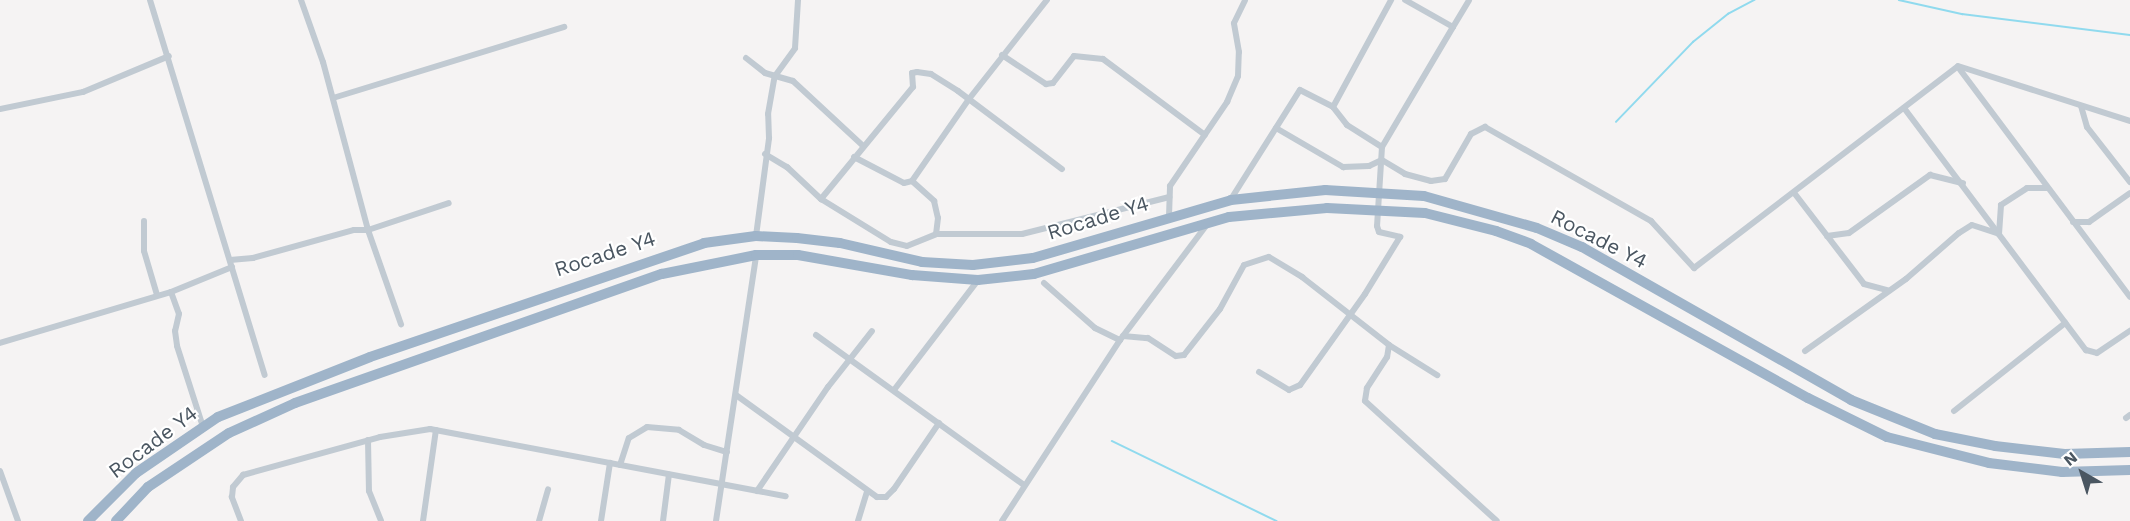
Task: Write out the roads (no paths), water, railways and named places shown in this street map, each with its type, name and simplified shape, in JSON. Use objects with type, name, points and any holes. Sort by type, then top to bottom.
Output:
[{"type":"highway","name":"Rocade Y4","points":[[88,521],[136,473],[203,428],[290,386],[655,257],[704,243],[756,236],[840,243],[922,262],[973,265],[1033,258],[1169,216],[1231,200],[1325,190],[1424,196],[1500,214],[1582,247],[1821,385],[1890,417],[1935,434],[1995,446],[2065,454],[2130,452]]},
{"type":"highway","name":"Rocade Y4","points":[[116,521],[148,488],[208,445],[295,403],[662,274],[756,255],[798,255],[912,275],[978,280],[1034,274],[1210,223],[1278,211],[1373,208],[1425,213],[1496,231],[1572,263],[1808,398],[1887,437],[1989,463],[2062,472],[2130,470]]},
{"type":"street","points":[[150,0],[265,375]]},
{"type":"street","points":[[301,0],[333,98],[368,230],[401,324]]},
{"type":"street","points":[[756,236],[775,76],[795,48],[798,0]]},
{"type":"street","points":[[854,157],[904,183],[912,181],[969,99],[1047,0]]},
{"type":"street","points":[[1169,216],[1170,186],[1227,102],[1238,76],[1239,48],[1234,22],[1245,0]]},
{"type":"street","points":[[1333,107],[1391,0]]},
{"type":"street","points":[[1405,0],[1453,27]]},
{"type":"street","points":[[1259,372],[1284,389],[1294,389],[1350,315],[1400,242],[1397,234],[1379,232],[1377,226],[1382,147],[1469,0]]},
{"type":"street","points":[[333,98],[564,27]]},
{"type":"street","points":[[1002,55],[1046,84],[1053,83],[1074,56],[1103,59],[1205,135]]},
{"type":"street","points":[[0,109],[83,92],[169,56]]},
{"type":"street","points":[[746,58],[765,74],[793,81],[862,145]]},
{"type":"street","points":[[1276,128],[1343,166],[1369,166],[1382,163],[1405,174],[1431,181],[1445,178],[1471,134],[1485,128],[1651,221],[1694,267],[1795,194],[1958,66]]},
{"type":"street","points":[[1958,66],[2130,121]]},
{"type":"street","points":[[1958,66],[2130,297]]},
{"type":"street","points":[[821,200],[862,145],[883,127],[913,87],[912,73],[931,74],[969,99],[1062,169]]},
{"type":"street","points":[[1231,200],[1300,90],[1333,107],[1347,126],[1382,147]]},
{"type":"street","points":[[2081,106],[2087,127],[2130,182]]},
{"type":"street","points":[[1904,108],[1963,183],[2065,323],[2091,353],[2130,331]]},
{"type":"street","points":[[765,154],[787,167],[821,200],[891,242],[907,246],[936,234],[1022,234],[1169,197]]},
{"type":"street","points":[[1827,236],[1849,233],[1930,175],[1963,183]]},
{"type":"street","points":[[912,181],[934,201],[938,218],[936,234]]},
{"type":"street","points":[[1999,234],[2001,205],[2027,188],[2048,188]]},
{"type":"street","points":[[2073,222],[2089,222],[2130,193]]},
{"type":"street","points":[[1795,194],[1864,284],[1887,290]]},
{"type":"street","points":[[0,343],[171,292],[231,264],[354,230],[368,230],[449,203]]},
{"type":"street","points":[[144,221],[144,251],[157,295]]},
{"type":"street","points":[[1002,521],[1122,338],[1210,223]]},
{"type":"street","points":[[1805,351],[1972,225],[1999,234]]},
{"type":"street","points":[[716,521],[756,255]]},
{"type":"street","points":[[1044,283],[1095,328],[1122,338],[1148,338],[1176,356],[1184,355],[1220,309],[1244,266],[1264,256],[1296,272],[1389,345],[1437,375]]},
{"type":"street","points":[[894,390],[978,280]]},
{"type":"street","points":[[171,292],[179,314],[175,332],[177,346],[203,428]]},
{"type":"street","points":[[1954,411],[2065,323]]},
{"type":"street","points":[[758,491],[828,387],[852,360],[872,331]]},
{"type":"street","points":[[816,335],[1024,485]]},
{"type":"street","points":[[1389,345],[1387,357],[1366,388],[1365,401],[1497,521]]},
{"type":"street","points":[[736,395],[867,492],[886,497],[939,423]]},
{"type":"street","points":[[620,465],[629,438],[638,430],[655,426],[679,430],[704,445],[727,452]]},
{"type":"street","points":[[423,521],[436,430]]},
{"type":"street","points":[[241,521],[232,497],[233,487],[243,475],[369,440],[436,430],[786,496]]},
{"type":"street","points":[[369,440],[369,491],[381,521]]},
{"type":"street","points":[[601,521],[610,463]]},
{"type":"street","points":[[663,521],[669,474]]},
{"type":"street","points":[[1,475],[18,521]]},
{"type":"street","points":[[539,521],[548,489]]},
{"type":"street","points":[[858,521],[867,492]]},
{"type":"waterway","points":[[1616,122],[1693,42],[1728,14],[1754,0]]},
{"type":"waterway","points":[[1899,0],[1962,14],[2130,35]]},
{"type":"waterway","points":[[1112,441],[1277,521]]}]
